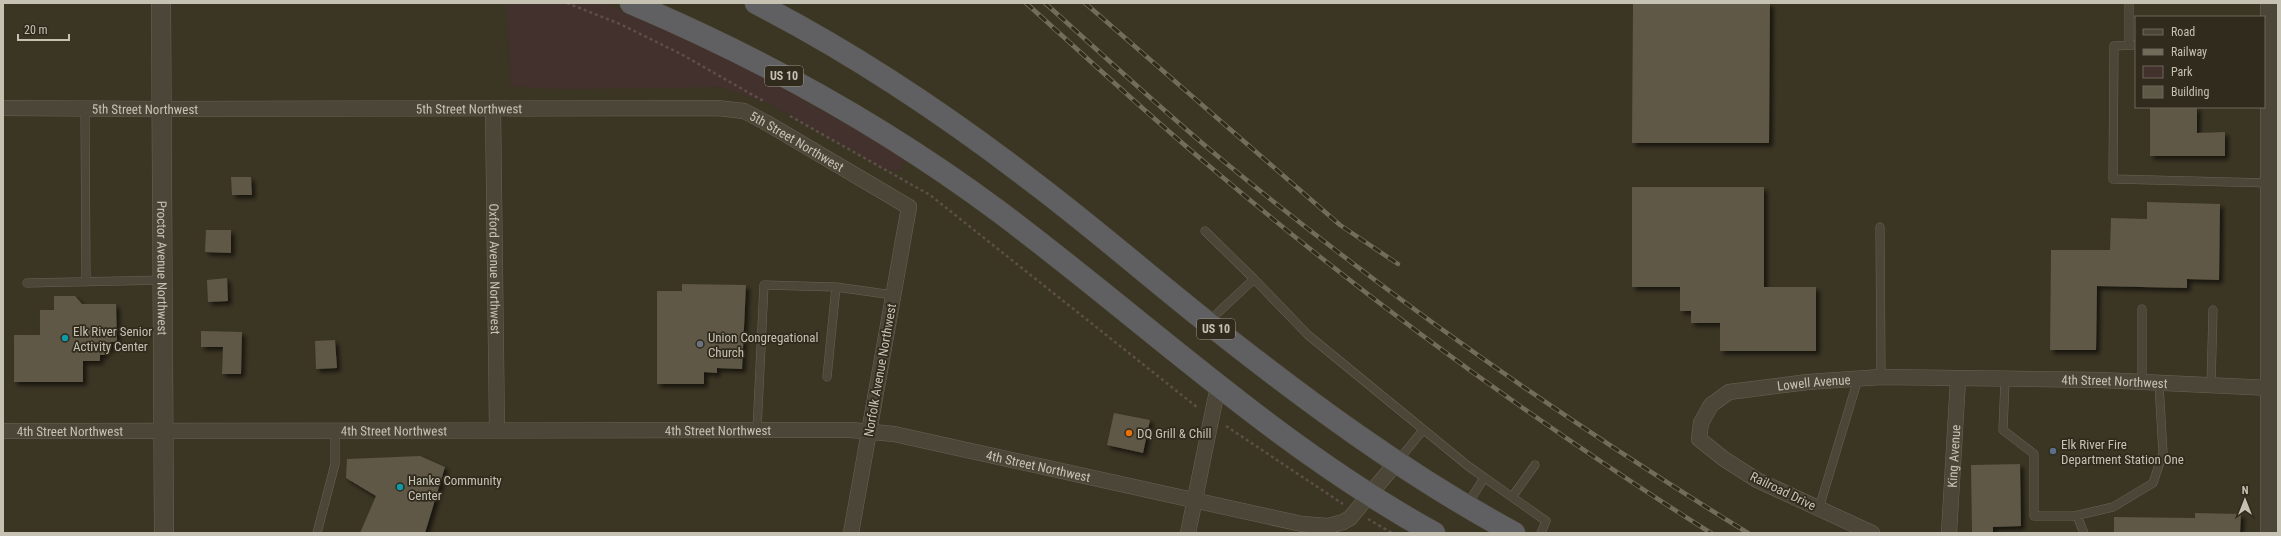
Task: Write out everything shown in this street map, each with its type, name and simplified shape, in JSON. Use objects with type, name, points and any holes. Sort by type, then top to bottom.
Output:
[{"type":"highway","name":"US 10","points":[[631,3],[739,51],[884,132],[1003,215],[1218,386],[1290,441],[1369,494],[1434,533]]},
{"type":"highway","name":"US 10","points":[[756,3],[852,57],[956,125],[1056,199],[1207,322],[1312,403],[1396,463],[1466,506],[1514,533]]},
{"type":"street","name":"Proctor Avenue Northwest","points":[[161,3],[164,280],[164,533]]},
{"type":"street","points":[[2270,3],[2267,43],[2274,68],[2270,183],[2270,388],[2273,522]]},
{"type":"street","name":"5th Street Northwest","points":[[3,108],[718,108],[744,111],[909,207]]},
{"type":"street","name":"Oxford Avenue Northwest","points":[[493,108],[497,430]]},
{"type":"street","name":"Norfolk Avenue Northwest","points":[[851,533],[909,207]]},
{"type":"street","name":"Lowell Avenue","points":[[1699,439],[1701,423],[1711,405],[1729,392],[1808,382],[1881,377],[1958,380]]},
{"type":"street","name":"4th Street Northwest","points":[[1958,380],[2142,383],[2270,388]]},
{"type":"street","name":"King Avenue","points":[[1949,533],[1958,380]]},
{"type":"street","points":[[1188,533],[1218,386]]},
{"type":"street","name":"4th Street Northwest","points":[[3,432],[497,430],[870,431],[894,434],[1194,502],[1330,530],[1350,518],[1396,463]]},
{"type":"street","name":"Railroad Drive","points":[[1699,439],[1724,459],[1757,480],[1872,533]]},
{"type":"lane","points":[[2129,3],[2133,45],[2114,46],[2113,179],[2270,183]]},
{"type":"lane","points":[[85,108],[86,282]]},
{"type":"lane","points":[[1880,227],[1881,377]]},
{"type":"lane","points":[[1205,231],[1254,279],[1308,336],[1484,478],[1546,521],[1544,532]]},
{"type":"lane","points":[[1207,322],[1254,279]]},
{"type":"lane","points":[[27,283],[164,280]]},
{"type":"lane","points":[[757,430],[764,285],[836,288],[893,295]]},
{"type":"lane","points":[[827,377],[836,288]]},
{"type":"lane","points":[[2142,310],[2142,383]]},
{"type":"lane","points":[[2211,386],[2213,310]]},
{"type":"lane","points":[[1819,508],[1858,379]]},
{"type":"lane","points":[[2005,380],[2003,430],[2034,454],[2034,516],[2078,516],[2113,507],[2153,483],[2163,453],[2159,384]]},
{"type":"lane","points":[[1396,463],[1423,430]]},
{"type":"lane","points":[[317,533],[335,464],[335,431]]},
{"type":"lane","points":[[1512,497],[1535,465]]},
{"type":"lane","points":[[1466,506],[1484,478]]},
{"type":"lane","points":[[2078,516],[2084,533]]},
{"type":"path","points":[[1231,429],[1337,500]]},
{"type":"path","points":[[1373,522],[1392,533]]},
{"type":"green space","points":[[507,3],[605,3],[730,58],[895,152],[904,160],[900,171],[886,169],[770,104],[721,87],[561,89],[511,86]]},
{"type":"building","points":[[1633,3],[1770,3],[1769,143],[1632,143]]},
{"type":"building","points":[[2150,108],[2197,108],[2197,133],[2225,132],[2225,156],[2150,156]]},
{"type":"building","points":[[231,177],[251,177],[252,195],[232,195]]},
{"type":"building","points":[[1632,187],[1764,187],[1764,287],[1816,287],[1816,351],[1720,351],[1720,323],[1691,323],[1691,311],[1680,311],[1680,287],[1632,287]]},
{"type":"building","points":[[2147,202],[2220,204],[2219,280],[2187,279],[2187,288],[2097,286],[2096,350],[2050,350],[2051,250],[2110,250],[2111,218],[2147,219]]},
{"type":"building","points":[[206,230],[231,230],[231,253],[205,252]]},
{"type":"building","points":[[227,278],[228,301],[208,302],[207,280]]},
{"type":"building","name":"Union Congregational Church","points":[[682,284],[746,285],[742,369],[717,368],[717,373],[704,372],[704,384],[657,384],[657,291],[682,291]]},
{"type":"building","name":"Elk River Senior Activity Center","points":[[54,296],[75,296],[82,304],[116,304],[117,342],[111,342],[111,349],[105,349],[105,355],[100,355],[100,361],[83,361],[83,382],[14,382],[14,335],[40,335],[40,310],[54,310]]},
{"type":"building","points":[[201,331],[242,332],[241,374],[222,374],[223,347],[201,347]]},
{"type":"building","points":[[335,340],[337,368],[316,369],[315,341]]},
{"type":"building","name":"DQ Grill & Chill","points":[[1114,413],[1150,420],[1143,453],[1107,445]]},
{"type":"building","name":"Hanke Community Center","points":[[420,456],[445,467],[425,533],[360,533],[376,496],[346,478],[347,459]]},
{"type":"building","points":[[2020,464],[2021,526],[1993,527],[1993,533],[1972,533],[1971,465]]},
{"type":"building","points":[[2195,513],[2241,514],[2240,533],[2114,533],[2114,517],[2195,518]]},
{"type":"railway","points":[[1026,3],[1185,145],[1329,264],[1453,358],[1517,404],[1581,448],[1711,533]]},
{"type":"railway","points":[[1045,3],[1221,159],[1284,210],[1412,308],[1544,401],[1611,446],[1748,533]]},
{"type":"railway","points":[[1085,3],[1340,225],[1398,264]]},
{"type":"place","name":"Elk River Senior Activity Center","points":[[65,338]]},
{"type":"place","name":"Union Congregational Church","points":[[700,344]]},
{"type":"place","name":"DQ Grill & Chill","points":[[1129,433]]},
{"type":"place","name":"Elk River Fire Department Station One","points":[[2053,451]]},
{"type":"place","name":"Hanke Community Center","points":[[400,487]]}]
